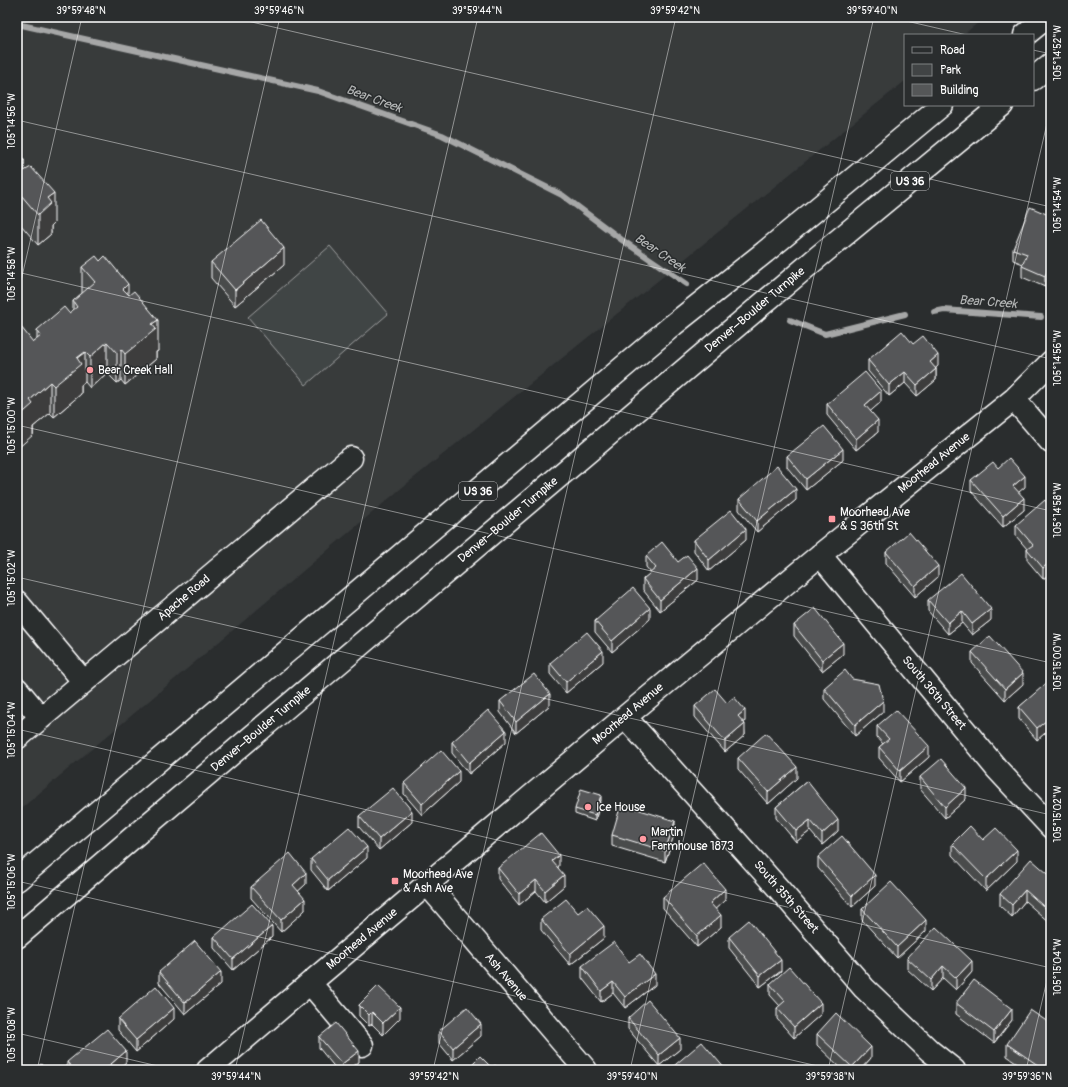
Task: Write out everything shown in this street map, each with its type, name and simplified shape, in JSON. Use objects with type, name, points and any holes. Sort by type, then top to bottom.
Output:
[{"type":"main road","points":[[1027,34],[1047,17]]},
{"type":"main road","points":[[1034,78],[1051,64]]},
{"type":"main road","name":"US 36","points":[[17,880],[673,325],[765,252],[941,106]]},
{"type":"main road","name":"Denver–Boulder Turnpike","points":[[17,937],[812,262],[1001,106]]},
{"type":"main road","name":"Moorhead Avenue","points":[[208,1070],[625,717],[820,555],[1014,399],[1051,362]]},
{"type":"main road","points":[[1014,399],[1051,442]]},
{"type":"main road","name":"Apache Road","points":[[17,738],[351,458]]},
{"type":"main road","name":"South 36th Street","points":[[820,555],[997,768],[1051,828]]},
{"type":"main road","points":[[17,602],[84,682]]},
{"type":"main road","points":[[17,689],[41,718]]},
{"type":"main road","name":"South 35th Street","points":[[625,717],[778,888],[864,988],[930,1051],[954,1070]]},
{"type":"main road","name":"Ash Avenue","points":[[427,884],[586,1070]]},
{"type":"main road","points":[[310,983],[362,1045]]},
{"type":"shaded area","points":[[17,17],[985,17],[964,34],[904,34],[904,82],[404,486],[17,812]]},
{"type":"green space","points":[[330,246],[388,314],[306,385],[248,317]]},
{"type":"building","points":[[17,152],[24,160],[18,164],[24,171],[31,167],[54,193],[47,198],[51,203],[38,215],[21,195],[17,198]]},
{"type":"building","points":[[1030,207],[1051,216],[1051,268],[1049,267],[1045,276],[1022,266],[1027,254],[1013,249]]},
{"type":"building","points":[[261,220],[284,248],[235,290],[211,262]]},
{"type":"building","points":[[96,256],[100,261],[105,256],[128,284],[123,289],[129,295],[134,291],[158,320],[152,324],[156,329],[125,354],[121,349],[117,353],[107,342],[90,357],[85,352],[77,358],[81,364],[54,386],[50,382],[30,400],[33,404],[17,418],[17,322],[33,342],[41,336],[37,330],[64,307],[69,313],[77,307],[73,301],[95,282],[82,267]]},
{"type":"building","points":[[902,331],[913,344],[923,336],[938,355],[930,362],[936,369],[917,385],[905,372],[889,385],[868,360]]},
{"type":"building","points":[[865,372],[881,391],[865,405],[878,420],[856,439],[827,404]]},
{"type":"building","points":[[824,426],[843,449],[806,479],[787,456]]},
{"type":"building","points":[[1009,458],[1025,476],[1013,486],[1024,498],[1003,516],[971,480],[993,462],[998,468]]},
{"type":"building","points":[[777,466],[796,489],[757,521],[739,499]]},
{"type":"building","points":[[1045,500],[1051,508],[1051,561],[1043,568],[1027,549],[1033,545],[1016,525]]},
{"type":"building","points":[[731,510],[746,529],[709,560],[694,540]]},
{"type":"building","points":[[909,532],[938,566],[915,586],[886,552]]},
{"type":"building","points":[[662,542],[678,562],[687,555],[698,568],[660,600],[643,579],[656,568],[646,556]]},
{"type":"building","points":[[961,573],[991,609],[972,624],[962,611],[948,623],[928,600]]},
{"type":"building","points":[[633,588],[650,608],[612,641],[595,621]]},
{"type":"building","points":[[815,608],[843,643],[822,660],[794,625]]},
{"type":"building","points":[[587,632],[603,651],[566,682],[550,663]]},
{"type":"building","points":[[990,636],[1023,673],[1005,689],[972,652]]},
{"type":"building","points":[[845,670],[852,679],[879,684],[883,701],[855,725],[824,688]]},
{"type":"building","points":[[534,674],[550,694],[516,722],[500,701]]},
{"type":"building","points":[[1050,680],[1051,717],[1037,728],[1019,707]]},
{"type":"building","points":[[715,689],[727,703],[734,697],[745,710],[738,716],[745,724],[725,741],[695,706]]},
{"type":"building","points":[[488,710],[506,731],[469,763],[452,742]]},
{"type":"building","points":[[896,710],[929,746],[900,771],[879,747],[889,739],[877,726]]},
{"type":"building","points":[[766,733],[797,767],[768,792],[738,758]]},
{"type":"building","points":[[441,750],[459,771],[422,804],[404,783]]},
{"type":"building","points":[[941,759],[966,788],[945,807],[920,777]]},
{"type":"building","points":[[807,781],[838,820],[822,834],[810,820],[796,831],[776,807]]},
{"type":"building","points":[[393,788],[412,811],[379,839],[359,816]]},
{"type":"building","name":"Ice House","points":[[581,789],[601,795],[595,815],[575,809]]},
{"type":"building","name":"Martin Farmhouse 1873","points":[[621,804],[675,821],[665,851],[612,835]]},
{"type":"building","points":[[970,826],[983,840],[996,828],[1017,850],[986,879],[952,844]]},
{"type":"building","points":[[349,827],[367,847],[328,880],[311,859]]},
{"type":"building","points":[[541,833],[559,855],[552,861],[564,875],[545,891],[536,880],[519,894],[498,868]]},
{"type":"building","points":[[842,836],[875,875],[852,896],[818,857]]},
{"type":"building","points":[[290,853],[306,873],[293,885],[305,899],[281,920],[251,887]]},
{"type":"building","points":[[1031,859],[1048,874],[1051,871],[1051,913],[1025,890],[1012,905],[1000,894]]},
{"type":"building","points":[[703,863],[725,889],[710,903],[721,915],[697,936],[663,897]]},
{"type":"building","points":[[891,882],[926,920],[897,947],[862,909]]},
{"type":"building","points":[[566,899],[578,913],[587,906],[604,926],[570,954],[541,919]]},
{"type":"building","points":[[252,904],[272,926],[233,959],[214,937]]},
{"type":"building","points":[[749,920],[781,960],[760,976],[729,937]]},
{"type":"building","points":[[936,927],[972,961],[956,978],[943,966],[931,980],[907,958]]},
{"type":"building","points":[[195,941],[221,972],[185,1003],[159,972]]},
{"type":"building","points":[[614,942],[629,962],[640,954],[655,974],[625,997],[613,982],[601,991],[582,966]]},
{"type":"building","points":[[789,967],[821,1003],[794,1027],[777,1008],[785,1001],[770,984]]},
{"type":"building","points":[[974,980],[1012,1009],[994,1032],[956,1003]]},
{"type":"building","points":[[156,986],[174,1008],[136,1040],[118,1019]]},
{"type":"building","points":[[378,986],[400,1007],[383,1023],[372,1012],[369,1015],[359,1005]]},
{"type":"building","points":[[648,1000],[680,1038],[659,1055],[628,1018]]},
{"type":"building","points":[[467,1007],[481,1024],[453,1048],[439,1031]]},
{"type":"building","points":[[1030,1010],[1051,1024],[1051,1064],[1047,1070],[1007,1044]]},
{"type":"building","points":[[836,1013],[871,1047],[852,1067],[817,1034]]},
{"type":"building","points":[[336,1023],[359,1051],[342,1064],[319,1037]]},
{"type":"building","points":[[107,1029],[126,1051],[104,1070],[74,1070],[67,1062]]},
{"type":"building","points":[[702,1042],[726,1070],[669,1070]]},
{"type":"building","points":[[480,1056],[492,1068],[495,1065],[500,1070],[466,1070]]},
{"type":"building","points":[[41,1064],[46,1070],[33,1070]]},
{"type":"waterway","name":"Bear Creek","points":[[17,24],[318,91],[442,135],[562,195],[622,240],[687,284]]},
{"type":"waterway","name":"Bear Creek","points":[[934,312],[944,310],[1041,317]]},
{"type":"waterway","name":"Bear Creek","points":[[790,320],[825,334],[905,314]]},
{"type":"place","name":"Bear Creek Hall","points":[[90,370]]},
{"type":"place","name":"Moorhead Ave & S 36th St","points":[[832,519]]},
{"type":"place","name":"Ice House","points":[[588,807]]},
{"type":"place","name":"Martin Farmhouse 1873","points":[[643,839]]},
{"type":"place","name":"Moorhead Ave & Ash Ave","points":[[395,881]]}]
